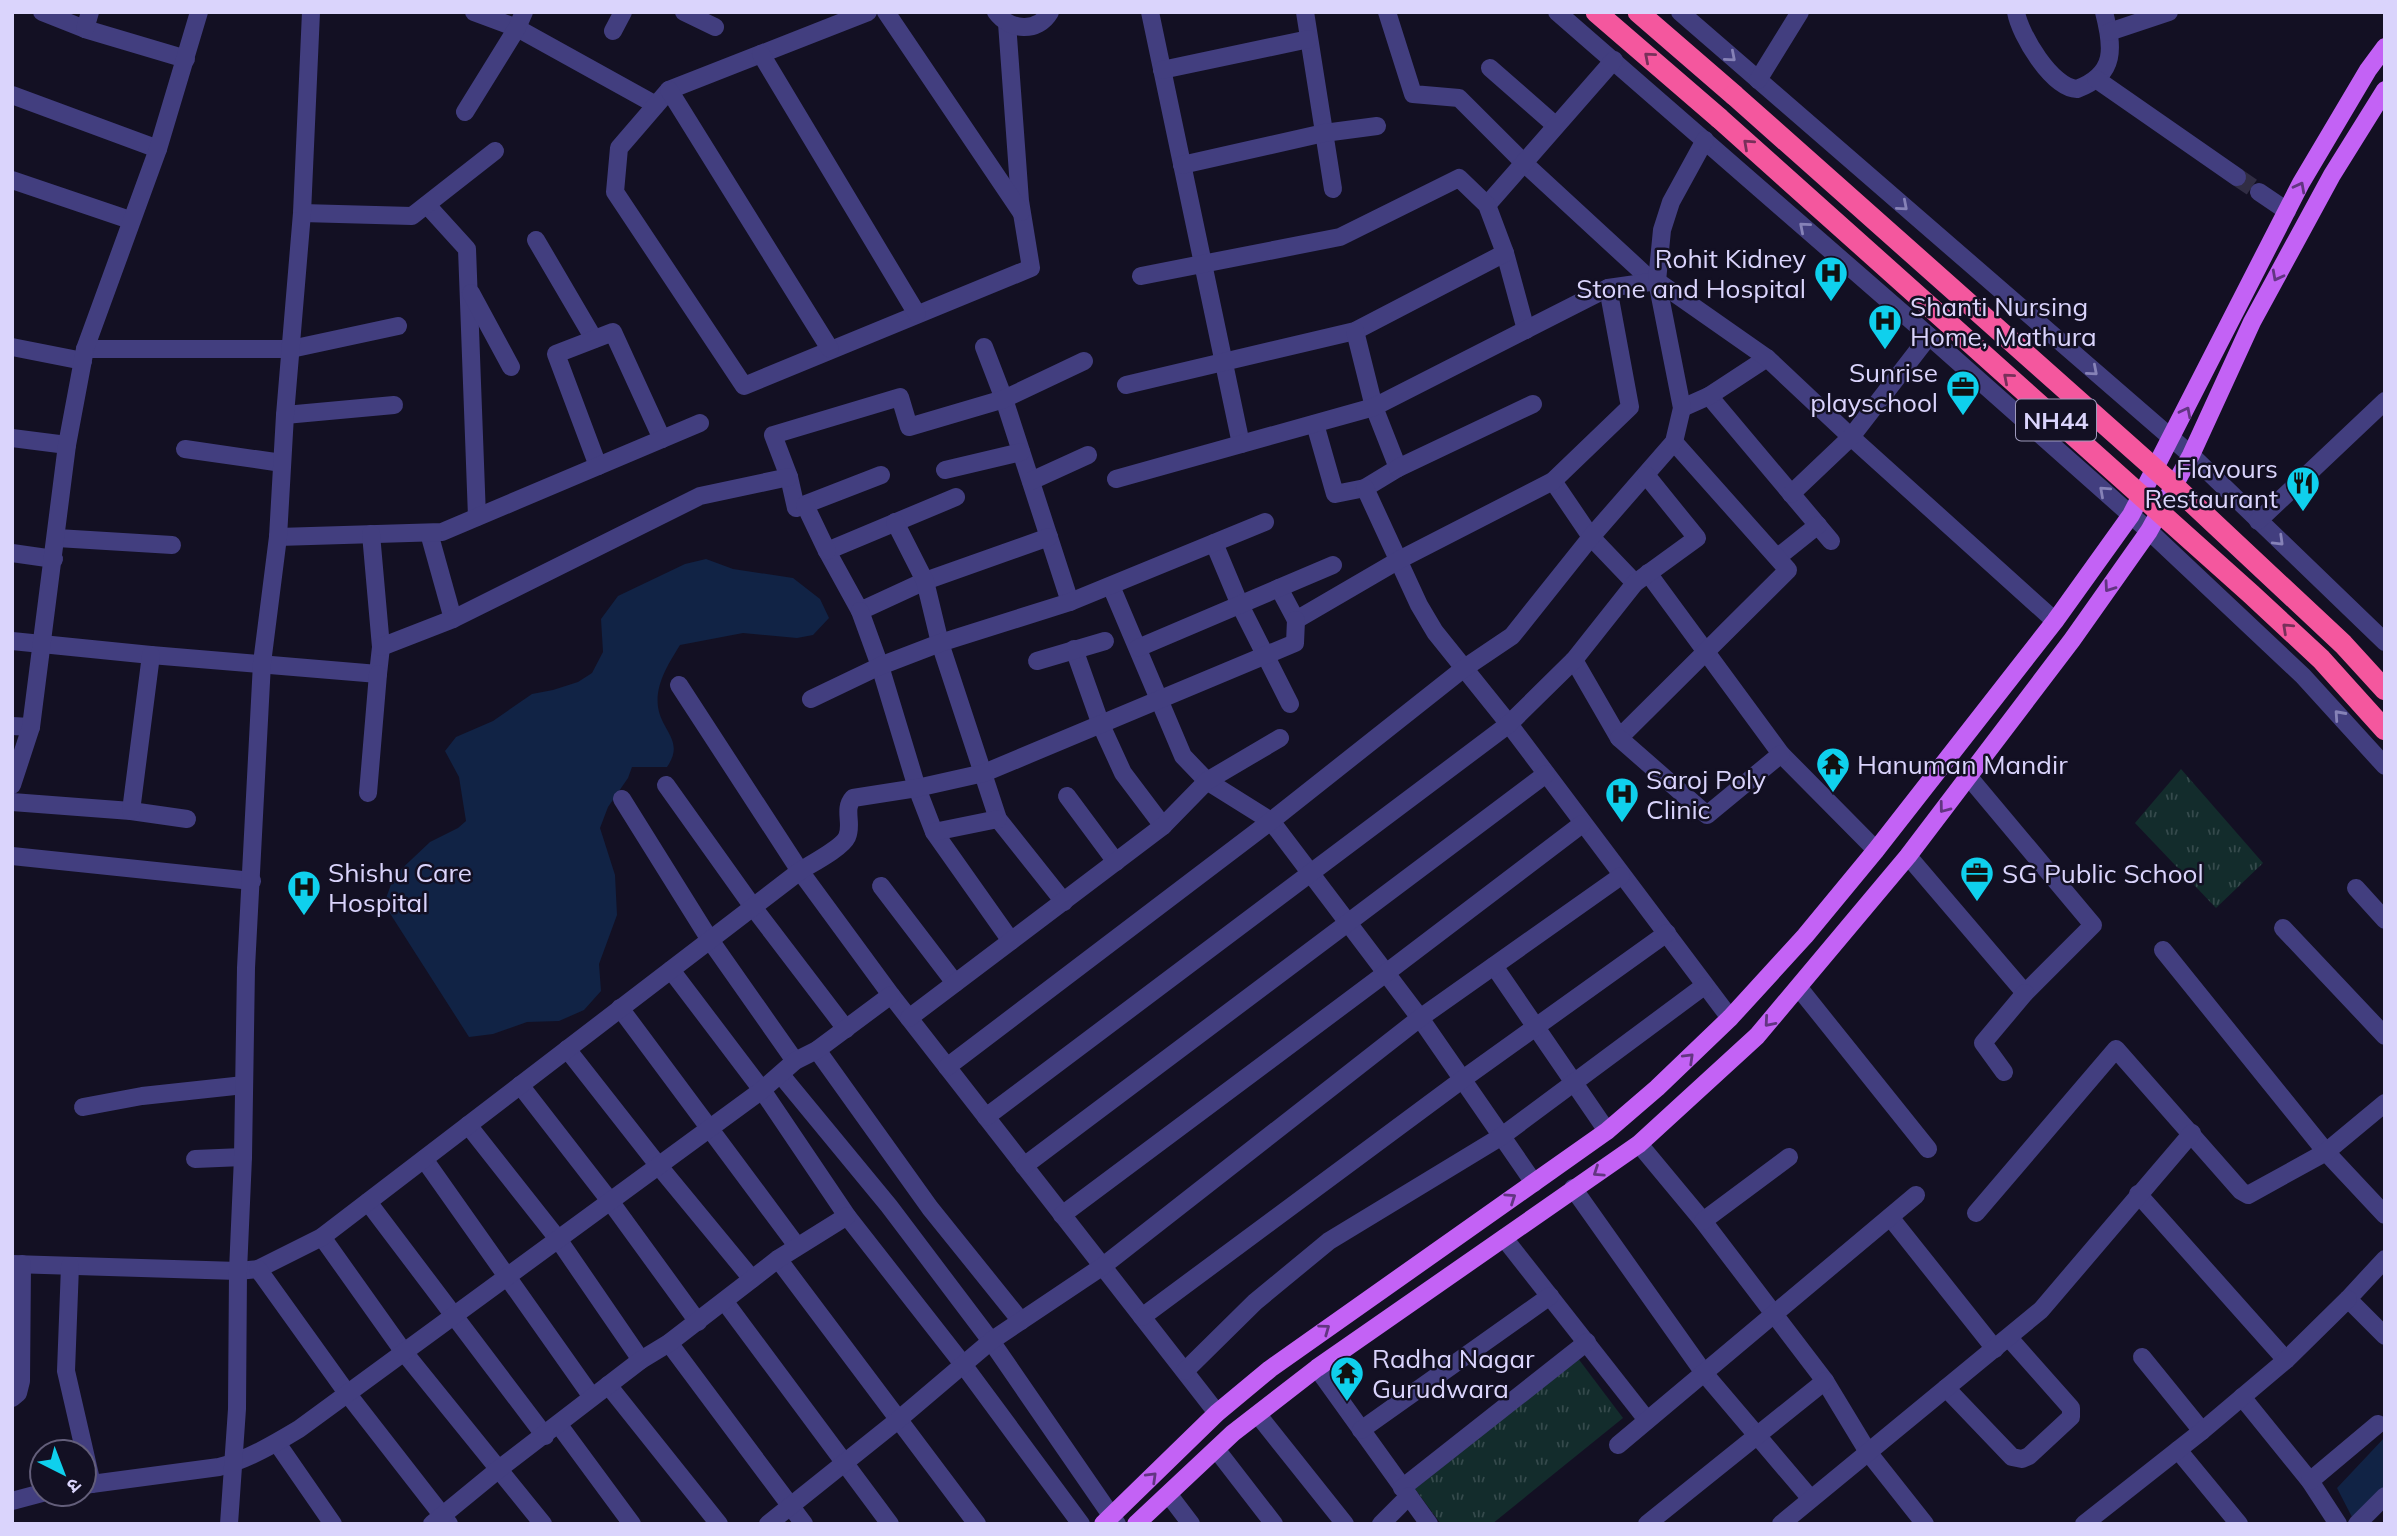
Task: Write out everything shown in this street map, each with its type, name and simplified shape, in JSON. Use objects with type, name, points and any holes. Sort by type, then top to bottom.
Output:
[{"type":"highway","name":"NH44","points":[[1596,12],[1719,118],[2271,613],[2321,659],[2385,730]]},
{"type":"highway","name":"NH44","points":[[1638,12],[2233,540],[2343,644],[2385,690]]},
{"type":"main road","points":[[1110,1522],[1217,1413],[1270,1369],[1607,1131],[1657,1088],[1730,1018],[1805,936],[1877,850],[2054,621],[2132,515],[2287,211],[2368,70],[2385,47]]},
{"type":"main road","points":[[1136,1524],[1216,1450],[1317,1368],[1639,1144],[1757,1037],[1908,856],[2072,640],[2149,531],[2191,455],[2252,322],[2332,174],[2385,90]]},
{"type":"street","points":[[42,12],[88,21],[186,59]]},
{"type":"street","points":[[12,785],[31,727],[67,445],[84,355],[130,220],[158,149],[199,12]]},
{"type":"street","points":[[229,1524],[237,1409],[246,968],[262,663],[278,537],[302,213],[312,12]]},
{"type":"street","points":[[474,12],[520,20],[656,105]]},
{"type":"street","points":[[613,31],[623,12]]},
{"type":"street","points":[[684,12],[715,27]]},
{"type":"street","points":[[867,12],[669,90],[619,148],[615,191],[744,386],[1031,268],[1022,215],[1002,18]]},
{"type":"street","points":[[886,12],[1022,215]]},
{"type":"street","points":[[1002,18],[1016,27],[1032,27],[1046,19],[1050,12]]},
{"type":"street","points":[[1150,12],[1241,444]]},
{"type":"street","points":[[1305,12],[1333,189]]},
{"type":"street","points":[[1387,12],[1413,94],[1459,98],[1524,163],[1655,281],[1767,358],[2054,621]]},
{"type":"street","points":[[1557,12],[2132,515],[2303,676],[2385,766]]},
{"type":"street","points":[[1679,12],[2191,455],[2385,642]]},
{"type":"street","points":[[1758,80],[1800,12]]},
{"type":"street","points":[[2015,12],[2022,33],[2031,48],[2063,85],[2077,89],[2102,75],[2109,61],[2109,32],[2104,12]]},
{"type":"street","points":[[2109,32],[2169,12]]},
{"type":"street","points":[[465,112],[520,20]]},
{"type":"street","points":[[1162,69],[1309,39]]},
{"type":"street","points":[[761,54],[917,314]]},
{"type":"street","points":[[1487,205],[1614,60]]},
{"type":"street","points":[[1490,68],[1555,125]]},
{"type":"street","points":[[2096,79],[2237,177]]},
{"type":"street","points":[[669,90],[830,349]]},
{"type":"street","points":[[12,94],[158,149]]},
{"type":"street","points":[[1182,165],[1324,133],[1377,126]]},
{"type":"street","points":[[947,1068],[1270,821],[1463,669],[1512,636],[1591,537],[1674,442],[1682,408],[1655,281],[1666,216],[1705,140]]},
{"type":"street","points":[[302,213],[412,216],[495,151]]},
{"type":"street","points":[[1141,276],[1340,237],[1459,178],[1487,205],[1505,253],[1526,330]]},
{"type":"street","points":[[12,180],[130,220]]},
{"type":"street","points":[[2259,192],[2287,211]]},
{"type":"street","points":[[427,205],[467,249],[477,517]]},
{"type":"street","points":[[536,240],[594,339]]},
{"type":"street","points":[[1126,385],[1355,331],[1505,253]]},
{"type":"street","points":[[1116,479],[1374,407],[1608,288],[1655,281]]},
{"type":"street","points":[[468,287],[511,367]]},
{"type":"street","points":[[1296,620],[1399,560],[1553,481],[1630,407],[1608,288]]},
{"type":"street","points":[[12,347],[84,355],[291,349],[398,326]]},
{"type":"street","points":[[1355,331],[1374,407],[1398,468]]},
{"type":"street","points":[[598,466],[556,354],[613,332],[662,439]]},
{"type":"street","points":[[1791,494],[1851,437],[1930,336]]},
{"type":"street","points":[[984,347],[1004,399],[1070,602]]},
{"type":"street","points":[[1682,408],[1709,396],[1767,358]]},
{"type":"street","points":[[881,475],[796,508],[789,477],[773,435],[900,397],[909,427],[1004,399],[1084,361]]},
{"type":"street","points":[[1709,396],[1831,541]]},
{"type":"street","points":[[2258,520],[2385,401]]},
{"type":"street","points":[[1315,424],[1335,494],[1365,488],[1398,468],[1533,404]]},
{"type":"street","points":[[285,415],[394,405]]},
{"type":"street","points":[[278,537],[442,532],[700,423]]},
{"type":"street","points":[[12,438],[67,445]]},
{"type":"street","points":[[1619,738],[1788,570],[1674,442]]},
{"type":"street","points":[[185,449],[282,463]]},
{"type":"street","points":[[945,470],[1021,452]]},
{"type":"street","points":[[1031,481],[1088,455]]},
{"type":"street","points":[[986,1117],[1509,724],[1574,660],[1642,578],[1697,538],[1646,475]]},
{"type":"street","points":[[381,647],[453,619],[700,496],[789,477]]},
{"type":"street","points":[[1553,481],[1591,537],[1642,578],[1707,651],[1781,754],[1877,850]]},
{"type":"street","points":[[1365,488],[1419,605],[1435,632],[1509,724],[1730,1018]]},
{"type":"street","points":[[827,551],[956,497]]},
{"type":"street","points":[[805,505],[860,611],[880,666],[917,789],[934,832],[1012,941]]},
{"type":"street","points":[[895,522],[925,580],[940,643],[998,819],[1063,901]]},
{"type":"street","points":[[811,699],[880,666],[940,643],[1070,602],[1265,522]]},
{"type":"street","points":[[1778,557],[1818,525]]},
{"type":"street","points":[[429,533],[453,619]]},
{"type":"street","points":[[368,793],[381,647],[371,534]]},
{"type":"street","points":[[860,611],[925,580],[1049,537]]},
{"type":"street","points":[[57,538],[172,545]]},
{"type":"street","points":[[1214,543],[1264,656],[1290,704]]},
{"type":"street","points":[[12,553],[54,559]]},
{"type":"street","points":[[1138,648],[1333,565]]},
{"type":"street","points":[[1111,586],[1183,756],[1207,780],[1270,821],[1420,1018],[1534,1183]]},
{"type":"street","points":[[12,1398],[18,1393],[21,1381],[17,1352],[17,1264],[238,1271],[258,1269],[322,1237],[800,871],[846,839],[849,830],[848,806],[853,798],[917,789],[984,773],[1295,643],[1296,620],[1279,588]]},
{"type":"street","points":[[12,641],[378,674]]},
{"type":"street","points":[[1037,661],[1105,641]]},
{"type":"street","points":[[1074,649],[1101,725],[1123,773],[1163,826]]},
{"type":"street","points":[[131,811],[150,655]]},
{"type":"street","points":[[1574,660],[1619,738],[1707,815],[1781,754]]},
{"type":"street","points":[[679,685],[800,871],[891,995],[1217,1413]]},
{"type":"street","points":[[12,726],[31,727]]},
{"type":"street","points":[[909,1018],[1163,826],[1207,780],[1280,738]]},
{"type":"street","points":[[1024,1166],[1546,774]]},
{"type":"street","points":[[1968,776],[2093,925],[2025,993],[1983,1043],[2004,1072]]},
{"type":"street","points":[[666,785],[753,907],[846,1029]]},
{"type":"street","points":[[1067,796],[1116,862]]},
{"type":"street","points":[[622,799],[710,940],[795,1061]]},
{"type":"street","points":[[12,802],[131,811],[187,819]]},
{"type":"street","points":[[934,832],[998,819]]},
{"type":"street","points":[[1062,1214],[1386,974],[1582,824]]},
{"type":"street","points":[[12,856],[252,881]]},
{"type":"street","points":[[1908,856],[2025,993]]},
{"type":"street","points":[[768,1524],[898,1420],[962,1363],[1102,1266],[1420,1018],[1622,876]]},
{"type":"street","points":[[880,886],[955,983]]},
{"type":"street","points":[[2356,888],[2385,920]]},
{"type":"street","points":[[2283,928],[2385,1036]]},
{"type":"street","points":[[1142,1317],[1463,1079],[1667,933]]},
{"type":"street","points":[[2163,950],[2326,1152],[2385,1215]]},
{"type":"street","points":[[1494,966],[1607,1131]]},
{"type":"street","points":[[671,970],[762,1090],[847,1216],[962,1363],[1081,1524]]},
{"type":"street","points":[[1185,1371],[1255,1302],[1329,1241],[1502,1136],[1704,985]]},
{"type":"street","points":[[1799,988],[1928,1149]]},
{"type":"street","points":[[98,1483],[233,1463],[277,1443],[659,1166],[762,1090],[795,1061],[817,1050],[891,995]]},
{"type":"street","points":[[620,1008],[797,1246]]},
{"type":"street","points":[[567,1049],[752,1279]]},
{"type":"street","points":[[1976,1213],[2116,1049],[2241,1191],[2248,1195],[2326,1152],[2385,1103]]},
{"type":"street","points":[[817,1050],[930,1208],[1021,1321]]},
{"type":"street","points":[[781,1075],[889,1206],[991,1341],[1110,1522]]},
{"type":"street","points":[[83,1107],[142,1096],[244,1085]]},
{"type":"street","points":[[520,1085],[610,1201],[698,1322]]},
{"type":"street","points":[[468,1125],[558,1238],[641,1360]]},
{"type":"street","points":[[1781,1524],[2002,1344],[2052,1299],[2192,1133]]},
{"type":"street","points":[[1639,1144],[1703,1221],[1825,1381],[1868,1452],[1925,1524]]},
{"type":"street","points":[[195,1159],[243,1157]]},
{"type":"street","points":[[1703,1221],[1789,1157]]},
{"type":"street","points":[[424,1158],[592,1397]]},
{"type":"street","points":[[1573,1188],[1704,1373],[1811,1499]]},
{"type":"street","points":[[2138,1194],[2286,1360]]},
{"type":"street","points":[[1618,1445],[1916,1195]]},
{"type":"street","points":[[368,1202],[453,1314],[632,1524]]},
{"type":"street","points":[[258,1269],[441,1521],[499,1469],[641,1360],[698,1322],[778,1259],[847,1216]]},
{"type":"street","points":[[1890,1217],[2002,1344],[2071,1408],[2071,1417],[2029,1456],[2022,1459],[2012,1457],[1946,1388]]},
{"type":"street","points":[[322,1237],[403,1351],[543,1524]]},
{"type":"street","points":[[1504,1238],[1647,1420]]},
{"type":"street","points":[[778,1259],[977,1524]]},
{"type":"street","points":[[2084,1524],[2202,1432],[2286,1360],[2385,1259]]},
{"type":"street","points":[[70,1266],[66,1371],[79,1438]]},
{"type":"street","points":[[1361,1430],[1550,1296]]},
{"type":"street","points":[[2348,1299],[2385,1336]]},
{"type":"street","points":[[724,1302],[890,1524]]},
{"type":"street","points":[[1381,1524],[1405,1492],[1587,1342]]},
{"type":"street","points":[[669,1343],[804,1524]]},
{"type":"street","points":[[2142,1357],[2202,1432]]},
{"type":"street","points":[[1317,1368],[1429,1524]]},
{"type":"street","points":[[1647,1524],[1825,1381]]},
{"type":"street","points":[[608,1385],[719,1524]]},
{"type":"street","points":[[2242,1397],[2310,1481],[2338,1524]]},
{"type":"street","points":[[1258,1415],[1345,1524]]},
{"type":"street","points":[[2310,1481],[2378,1424]]},
{"type":"street","points":[[277,1443],[333,1524]]},
{"type":"street","points":[[1216,1450],[1274,1524]]},
{"type":"street","points":[[2178,1450],[2239,1524]]},
{"type":"street","points":[[1168,1495],[1191,1524]]},
{"type":"street","points":[[2357,1524],[2385,1496]]},
{"type":"green space","points":[[2181,769],[2263,863],[2216,908],[2135,823]]},
{"type":"green space","points":[[1577,1357],[1623,1418],[1492,1524],[1441,1524],[1415,1489]]},
{"type":"water","points":[[706,559],[733,569],[793,578],[820,599],[829,618],[813,635],[797,638],[743,633],[680,645],[664,674],[658,698],[660,716],[673,743],[672,758],[667,767],[632,767],[628,778],[608,807],[600,828],[615,875],[617,915],[599,964],[601,991],[584,1010],[559,1021],[527,1022],[493,1034],[469,1037],[384,904],[394,876],[430,842],[466,821],[459,777],[445,751],[456,737],[493,721],[532,694],[578,682],[592,673],[603,652],[601,619],[618,596],[685,564]]},
{"type":"water","points":[[2385,1437],[2385,1491],[2353,1519],[2337,1488]]},
{"type":"tunnel","points":[[2237,177],[2259,192]]},
{"type":"place","name":"Rohit Kidney Stone and Hospital","points":[[1831,303]]},
{"type":"place","name":"Shanti Nursing Home, Mathura","points":[[1885,351]]},
{"type":"place","name":"Sunrise playschool","points":[[1963,417]]},
{"type":"place","name":"Flavours Restaurant","points":[[2303,513]]},
{"type":"place","name":"Hanuman Mandir","points":[[1833,794]]},
{"type":"place","name":"Saroj Poly Clinic","points":[[1622,824]]},
{"type":"place","name":"SG Public School","points":[[1977,903]]},
{"type":"place","name":"Shishu Care Hospital","points":[[304,917]]},
{"type":"place","name":"Radha Nagar Gurudwara","points":[[1347,1403]]}]
